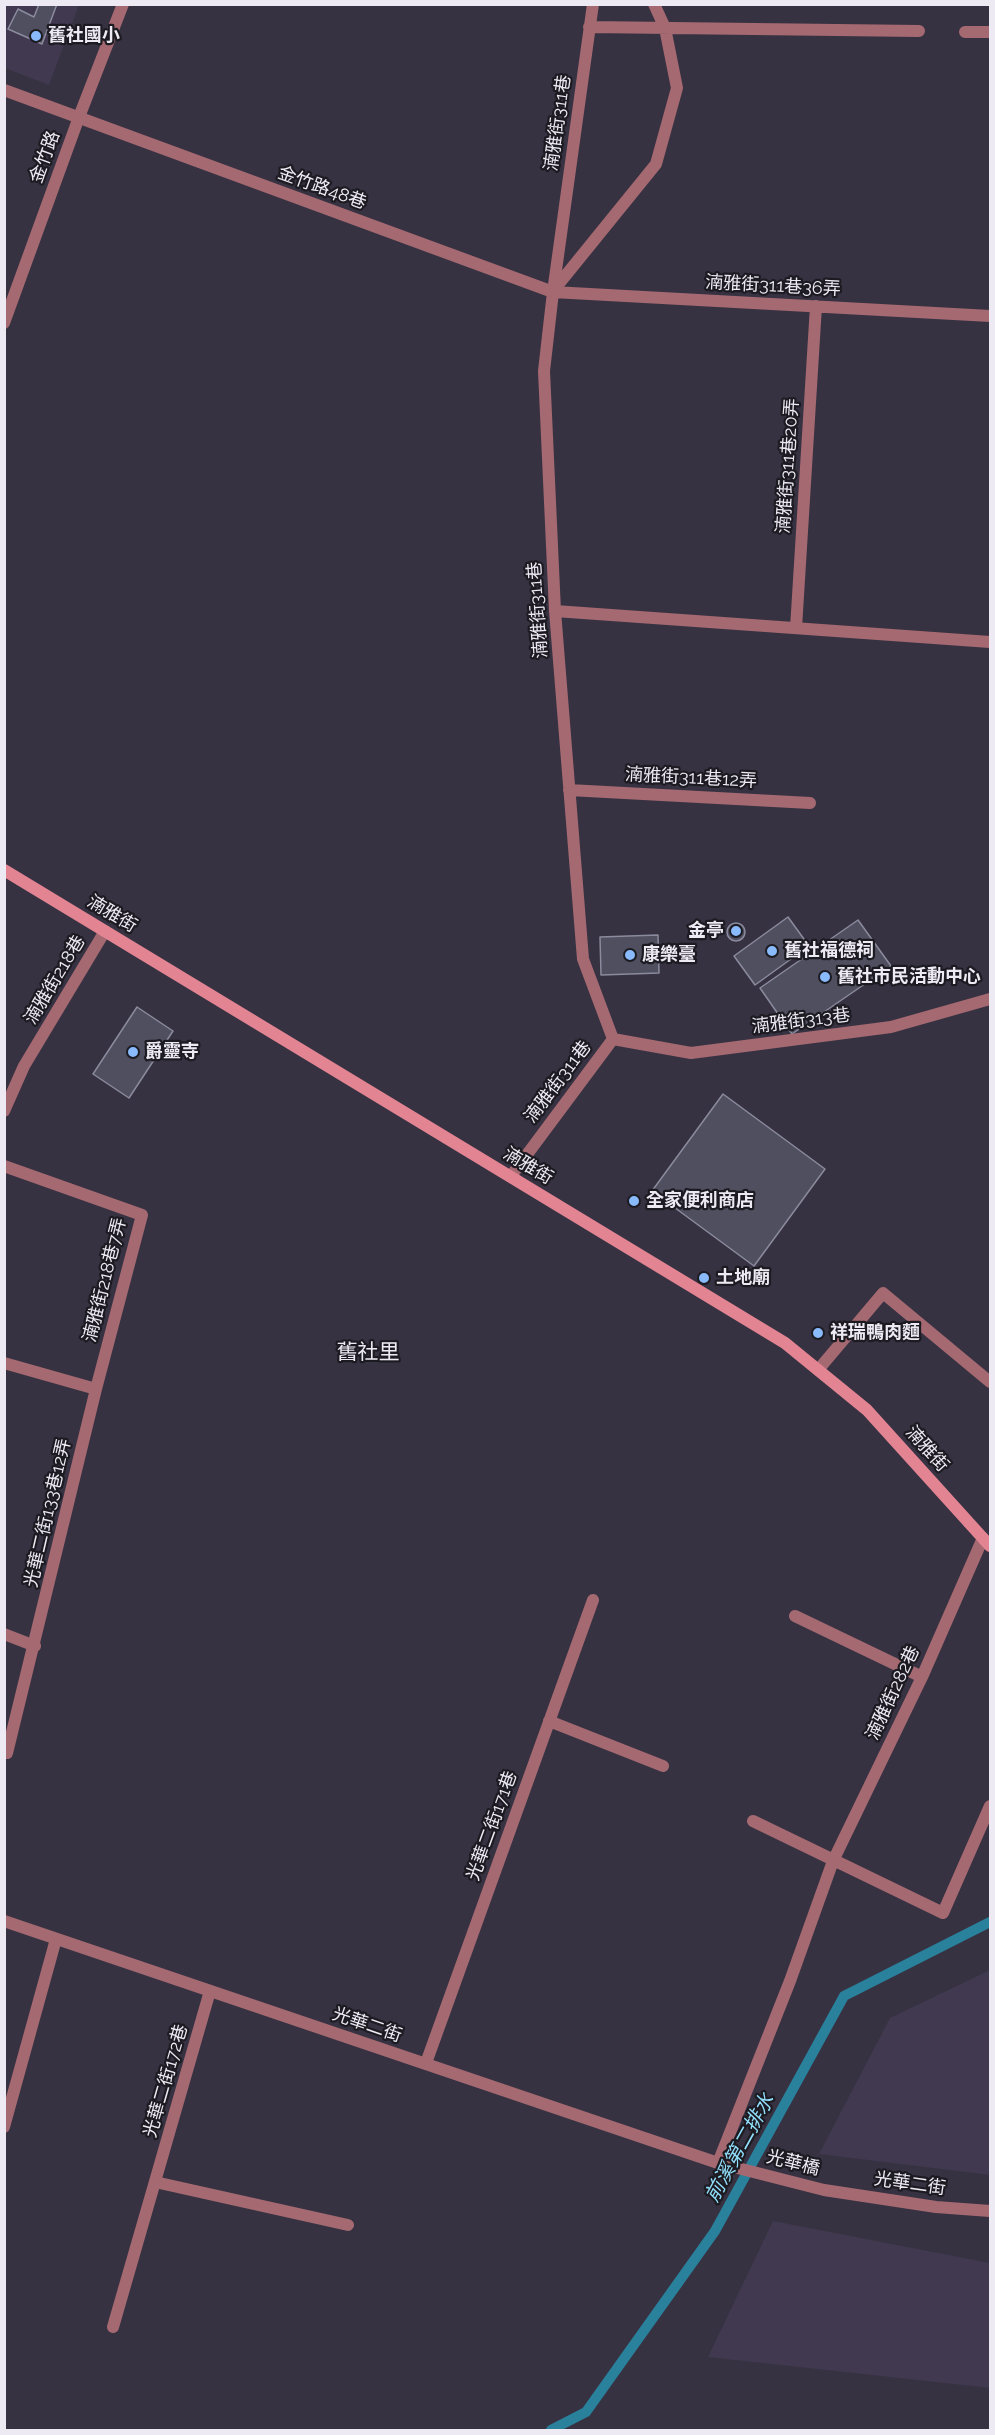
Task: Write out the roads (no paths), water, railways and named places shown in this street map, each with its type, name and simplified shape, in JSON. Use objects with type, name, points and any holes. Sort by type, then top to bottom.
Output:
[{"type":"street","name":"金竹路","points":[[4,323],[123,4]]},
{"type":"street","name":"湳雅街311巷","points":[[511,1176],[613,1039],[583,959],[555,611],[544,371],[593,4]]},
{"type":"street","points":[[553,292],[657,164],[677,88],[665,28],[654,4]]},
{"type":"street","points":[[589,27],[919,31]]},
{"type":"street","points":[[965,32],[990,32]]},
{"type":"street","name":"金竹路48巷","points":[[4,90],[553,292]]},
{"type":"street","name":"湳雅街311巷36弄","points":[[553,292],[990,316]]},
{"type":"street","name":"湳雅街311巷20弄","points":[[796,628],[816,306]]},
{"type":"street","points":[[555,611],[990,642]]},
{"type":"street","name":"湳雅街311巷12弄","points":[[569,790],[810,803]]},
{"type":"street","name":"湳雅街","points":[[4,870],[785,1343],[867,1410],[987,1542]]},
{"type":"street","name":"湳雅街218巷","points":[[4,1111],[24,1066],[105,931]]},
{"type":"street","name":"湳雅街313巷","points":[[613,1039],[691,1053],[891,1027],[989,1003]]},
{"type":"street","name":"湳雅街218巷7弄","points":[[4,1166],[142,1215],[96,1389]]},
{"type":"street","points":[[818,1370],[883,1293],[990,1382]]},
{"type":"street","points":[[4,1363],[96,1389]]},
{"type":"street","name":"光華二街133巷12弄","points":[[7,1753],[96,1389]]},
{"type":"street","name":"湳雅街282巷","points":[[718,2163],[790,1981],[833,1861],[987,1542]]},
{"type":"street","name":"光華二街171巷","points":[[426,2063],[593,1600]]},
{"type":"street","points":[[795,1616],[922,1677]]},
{"type":"street","points":[[4,1634],[35,1646]]},
{"type":"street","points":[[549,1721],[663,1766]]},
{"type":"street","points":[[753,1821],[943,1913],[990,1806]]},
{"type":"street","name":"光華二街","points":[[4,1921],[718,2163]]},
{"type":"street","points":[[4,2127],[56,1939]]},
{"type":"street","name":"光華二街172巷","points":[[113,2327],[210,1991]]},
{"type":"street","name":"光華橋","points":[[718,2163],[824,2190]]},
{"type":"street","points":[[155,2182],[348,2225]]},
{"type":"street","name":"光華二街","points":[[824,2190],[936,2207],[990,2211]]},
{"type":"waterway","name":"前溪第二排水","points":[[551,2430],[586,2412],[715,2231],[844,1996],[990,1922]]},
{"type":"place","name":"舊社國小","points":[[36,36]]},
{"type":"place","name":"金亭","points":[[736,931]]},
{"type":"place","name":"舊社福德祠","points":[[772,951]]},
{"type":"place","name":"康樂臺","points":[[630,955]]},
{"type":"place","name":"舊社市民活動中心","points":[[825,977]]},
{"type":"place","name":"爵靈寺","points":[[133,1052]]},
{"type":"place","name":"全家便利商店","points":[[634,1201]]},
{"type":"place","name":"土地廟","points":[[704,1278]]},
{"type":"place","name":"祥瑞鴨肉麵","points":[[818,1333]]},
{"type":"district","name":"舊社里","points":[[368,1353]]}]
